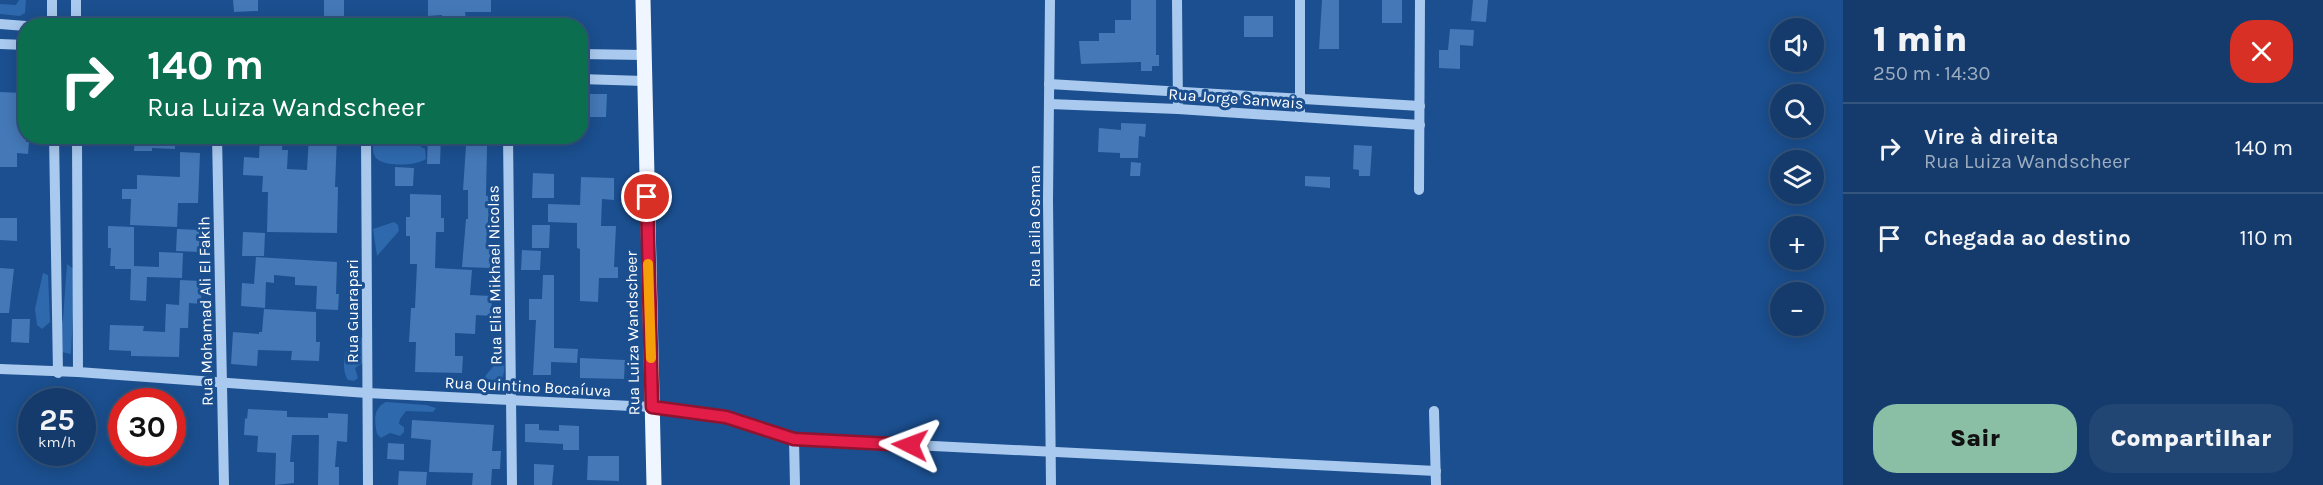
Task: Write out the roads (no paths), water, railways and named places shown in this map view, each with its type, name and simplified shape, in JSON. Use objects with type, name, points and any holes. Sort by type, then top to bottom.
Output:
[{"type":"main road","name":"Rua Luiza Wandscheer","points":[[643,0],[654,485]]},
{"type":"street","points":[[52,0],[52,18]]},
{"type":"street","points":[[76,0],[76,18]]},
{"type":"street","name":"Rua Laila Osman","points":[[1050,0],[1051,485]]},
{"type":"street","points":[[1177,0],[1178,109]]},
{"type":"street","points":[[1300,0],[1300,117]]},
{"type":"street","points":[[1419,190],[1420,0]]},
{"type":"street","points":[[0,24],[18,25]]},
{"type":"street","points":[[0,44],[18,45]]},
{"type":"street","points":[[588,54],[643,55]]},
{"type":"street","points":[[588,79],[644,81]]},
{"type":"street","name":"Rua Jorge Sanwais","points":[[1049,84],[1420,106]]},
{"type":"street","name":"Rua Jorge Sanwais","points":[[1049,104],[1178,109],[1420,125]]},
{"type":"street","points":[[54,144],[58,373]]},
{"type":"street","points":[[77,144],[78,372]]},
{"type":"street","name":"Rua Mohamad Ali El Fakih","points":[[217,144],[224,485]]},
{"type":"street","name":"Rua Guarapari","points":[[366,144],[368,485]]},
{"type":"street","name":"Rua Elia Mikhael Nicolas","points":[[508,144],[512,485]]},
{"type":"street","name":"Rua Quintino Bocaíuva","points":[[0,369],[78,372],[367,393],[652,407],[726,417],[794,439],[1436,471]]},
{"type":"street","points":[[1434,411],[1436,485]]},
{"type":"street","points":[[794,439],[795,485]]}]
